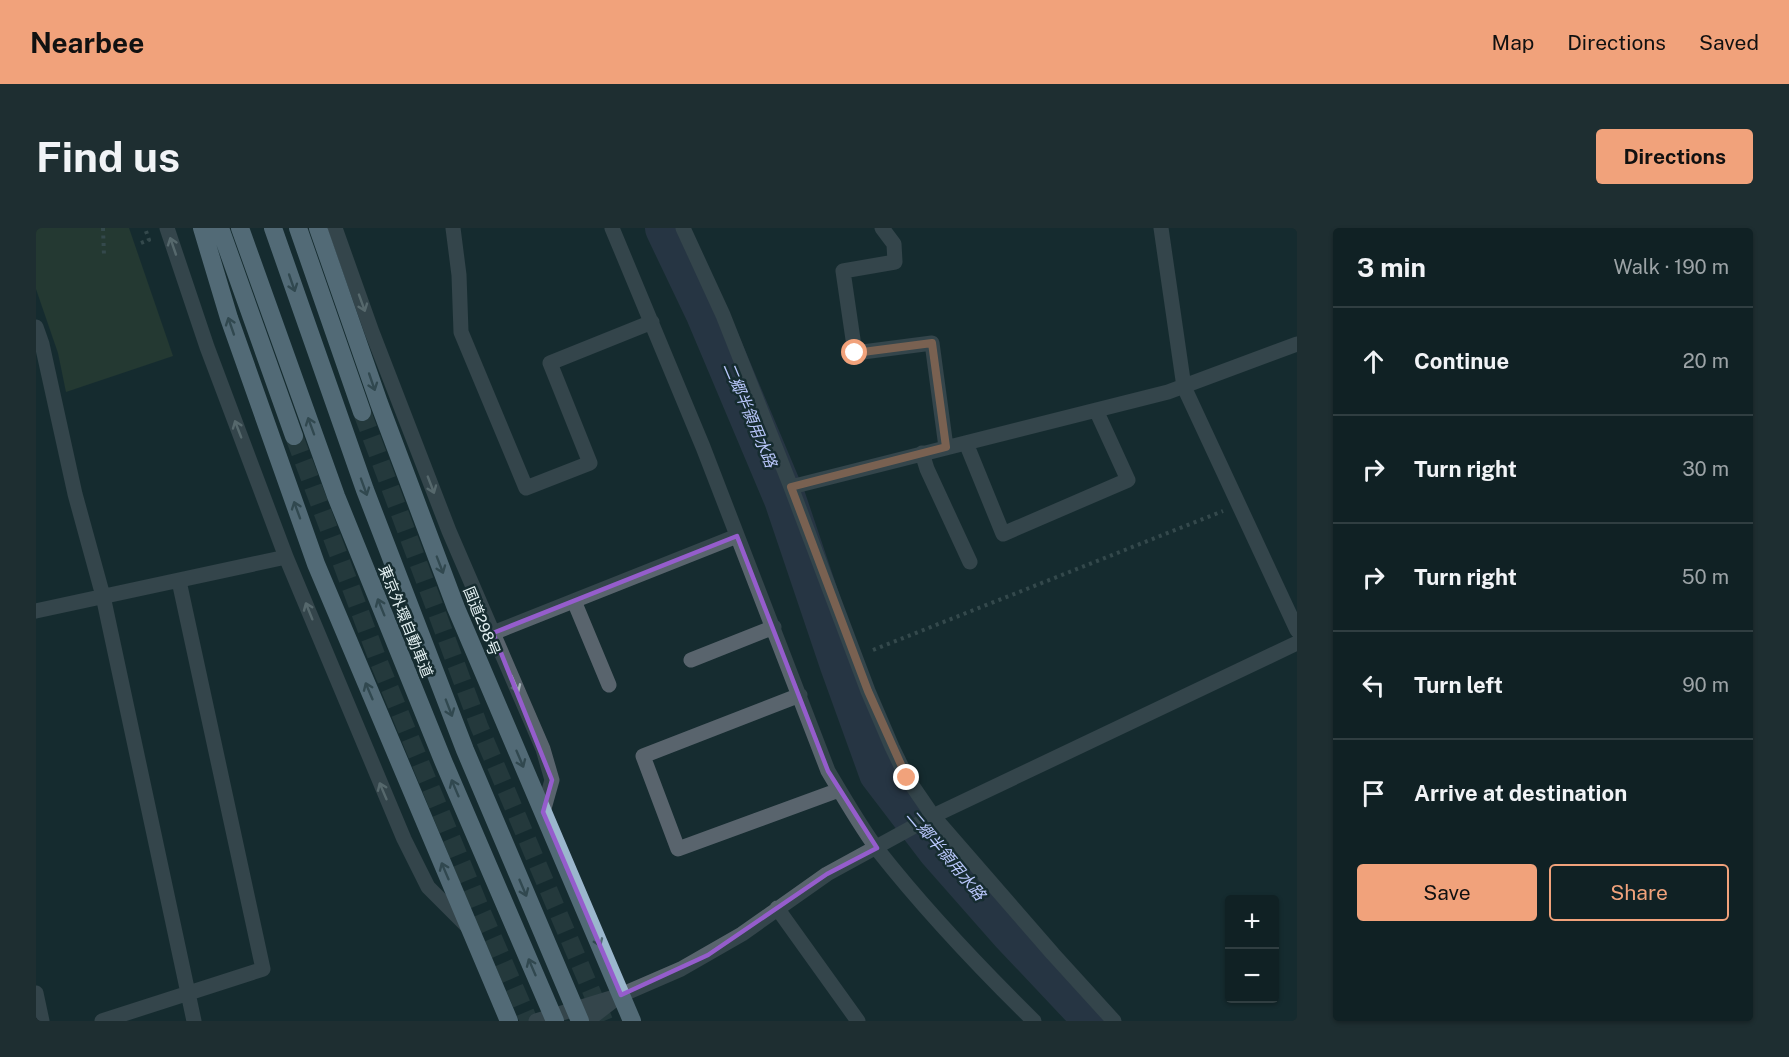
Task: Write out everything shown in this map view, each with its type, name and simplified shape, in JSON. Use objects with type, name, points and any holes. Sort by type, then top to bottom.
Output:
[{"type":"highway","points":[[202,228],[228,318],[316,564],[509,1021]]},
{"type":"highway","points":[[220,228],[294,436]]},
{"type":"highway","name":"東京外環自動車道","points":[[240,228],[336,496],[444,763],[555,1021]]},
{"type":"highway","name":"東京外環自動車道","points":[[273,228],[365,490],[444,696],[580,1021]]},
{"type":"highway","points":[[298,228],[362,412]]},
{"type":"highway","name":"国道298号","points":[[318,228],[379,403],[456,608],[632,1021]]},
{"type":"street","points":[[166,228],[207,347],[286,557],[404,839],[428,887],[469,928]]},
{"type":"street","points":[[335,228],[372,332],[449,531],[543,749],[552,780],[543,812]]},
{"type":"street","points":[[453,228],[459,275],[461,332],[526,488],[590,463],[550,363],[652,322]]},
{"type":"street","points":[[612,228],[738,536],[828,771],[877,848],[930,912],[1034,1021]]},
{"type":"street","points":[[683,228],[723,315],[855,657],[907,778],[933,816],[1114,1021]]},
{"type":"street","points":[[882,228],[894,244],[895,262],[843,271],[855,353],[932,343],[946,447]]},
{"type":"street","points":[[1161,228],[1184,387],[1297,630]]},
{"type":"street","points":[[36,327],[42,344],[75,494],[103,596],[194,1021]]},
{"type":"street","points":[[791,487],[1184,387],[1297,344]]},
{"type":"street","points":[[966,443],[1003,534],[1128,480],[1096,410]]},
{"type":"street","points":[[922,453],[927,469],[970,562]]},
{"type":"street","points":[[493,633],[738,536]]},
{"type":"street","points":[[36,610],[286,557]]},
{"type":"street","points":[[102,1021],[263,969],[179,581]]},
{"type":"street","points":[[574,601],[609,685]]},
{"type":"street","points":[[691,660],[774,627]]},
{"type":"street","points":[[536,1021],[621,995],[663,978],[708,955],[742,934],[827,874],[933,816],[1297,643]]},
{"type":"street","points":[[800,695],[643,756],[678,849],[839,790]]},
{"type":"street","points":[[777,908],[858,1021]]},
{"type":"street","points":[[36,993],[42,1021]]},
{"type":"street","points":[[587,1021],[621,995]]},
{"type":"path","points":[[103,228],[104,256]]},
{"type":"path","points":[[141,243],[150,240],[146,228]]},
{"type":"path","points":[[855,657],[1240,504]]},
{"type":"highlighted area","points":[[737,536],[828,771],[877,848],[827,874],[708,955],[621,995],[543,812],[552,780],[493,633]]},
{"type":"green space","points":[[36,228],[129,228],[173,356],[66,392],[58,353],[36,289]]},
{"type":"waterway","name":"二郷半領用水路","points":[[666,228],[707,314],[785,499],[880,773],[938,849],[1012,933],[1095,1021]]},
{"type":"tunnel","points":[[362,412],[479,726],[604,1021]]},
{"type":"tunnel","points":[[294,436],[378,660],[529,1021]]},
{"type":"route","points":[[855,353],[932,343],[946,447],[791,487],[868,691],[907,778]]}]
